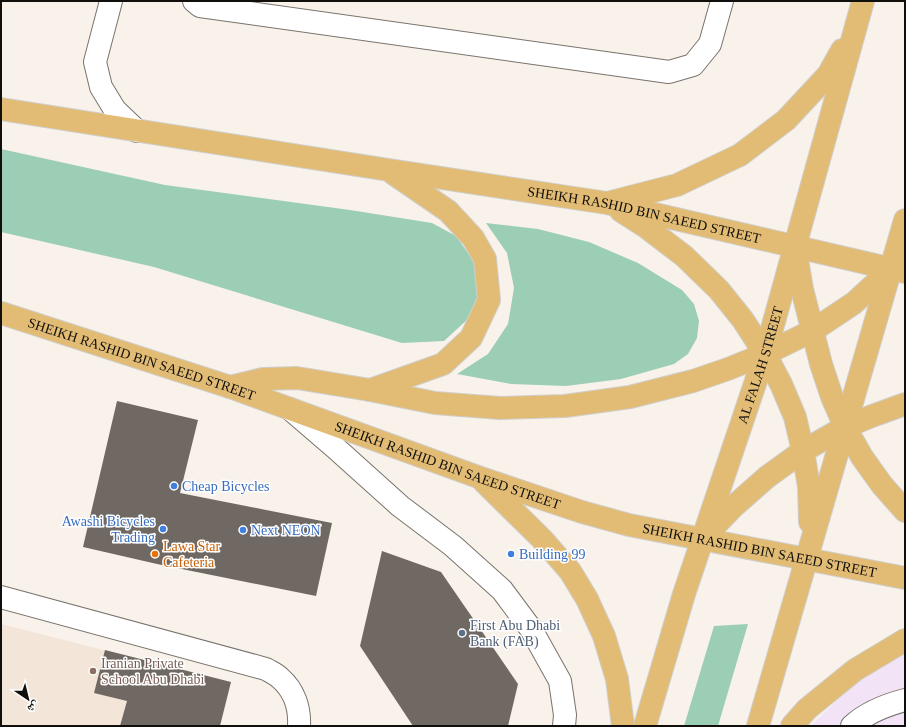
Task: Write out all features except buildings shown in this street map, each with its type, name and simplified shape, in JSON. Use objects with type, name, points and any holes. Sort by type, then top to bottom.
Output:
[{"type":"main road","points":[[607,203],[676,185],[740,155],[786,120],[828,75],[861,11]]},
{"type":"main road","name":"AL FALAH STREET","points":[[645,726],[684,594],[765,354],[861,11]]},
{"type":"main road","name":"SHEIKH RASHID BIN SAEED STREET","points":[[1,109],[607,203],[898,270]]},
{"type":"main road","points":[[370,390],[443,364],[471,338],[489,300],[485,259],[473,238],[448,211],[388,170]]},
{"type":"main road","points":[[607,203],[646,227],[684,256],[719,290],[743,320],[765,354],[781,384],[795,417],[804,451],[809,487],[810,516],[806,559]]},
{"type":"main road","points":[[758,726],[845,427],[898,270],[905,220]]},
{"type":"main road","points":[[795,246],[802,289],[812,331],[832,397],[845,427],[862,457],[882,485],[905,511]]},
{"type":"main road","points":[[230,387],[264,379],[297,378],[370,390],[434,403],[500,408],[565,406],[630,397],[693,381],[765,354],[812,331],[854,303],[898,270]]},
{"type":"main road","name":"SHEIKH RASHID BIN SAEED STREET","points":[[1,313],[230,387],[481,478],[582,512],[628,525],[905,578]]},
{"type":"main road","points":[[702,539],[767,477],[804,451],[845,427],[905,404]]},
{"type":"main road","points":[[481,478],[542,539],[570,572],[587,599],[604,636],[616,678],[623,726]]},
{"type":"main road","points":[[792,726],[807,709],[855,670],[905,640]]},
{"type":"street","points":[[111,1],[95,62],[101,87],[115,110],[137,131]]},
{"type":"street","points":[[194,1],[200,6],[669,72],[693,65],[710,44],[722,1]]},
{"type":"street","points":[[287,407],[400,506],[453,546],[502,590],[531,629],[560,681],[565,715],[564,726]]},
{"type":"street","points":[[1,597],[266,669],[279,677],[290,688],[300,716],[299,726]]},
{"type":"street","points":[[852,726],[873,711],[905,700]]},
{"type":"shaded area","name":"Iranian Private School Abu Dhabi","points":[[1,624],[135,658],[220,726],[1,726]]},
{"type":"shaded area","points":[[905,654],[905,726],[811,726],[853,685]]},
{"type":"green space","points":[[1,149],[165,185],[350,210],[432,223],[456,236],[478,267],[482,290],[469,318],[444,341],[402,343],[154,267],[1,232]]},
{"type":"green space","points":[[486,223],[538,229],[589,242],[638,263],[682,290],[694,304],[699,321],[697,338],[688,354],[674,364],[621,379],[566,386],[511,384],[457,374],[488,354],[508,324],[514,288],[507,253]]},
{"type":"green space","points":[[748,624],[718,726],[684,726],[714,626]]},
{"type":"place","name":"Cheap Bicycles","points":[[174,486]]},
{"type":"place","name":"Awashi Bicycles Trading","points":[[163,529]]},
{"type":"place","name":"Next NEON","points":[[243,530]]},
{"type":"place","name":"Lawa Star Cafeteria","points":[[155,554]]},
{"type":"place","name":"Building 99","points":[[511,554]]},
{"type":"place","name":"First Abu Dhabi Bank (FAB)","points":[[462,633]]},
{"type":"place","name":"Iranian Private School Abu Dhabi","points":[[93,671]]}]
